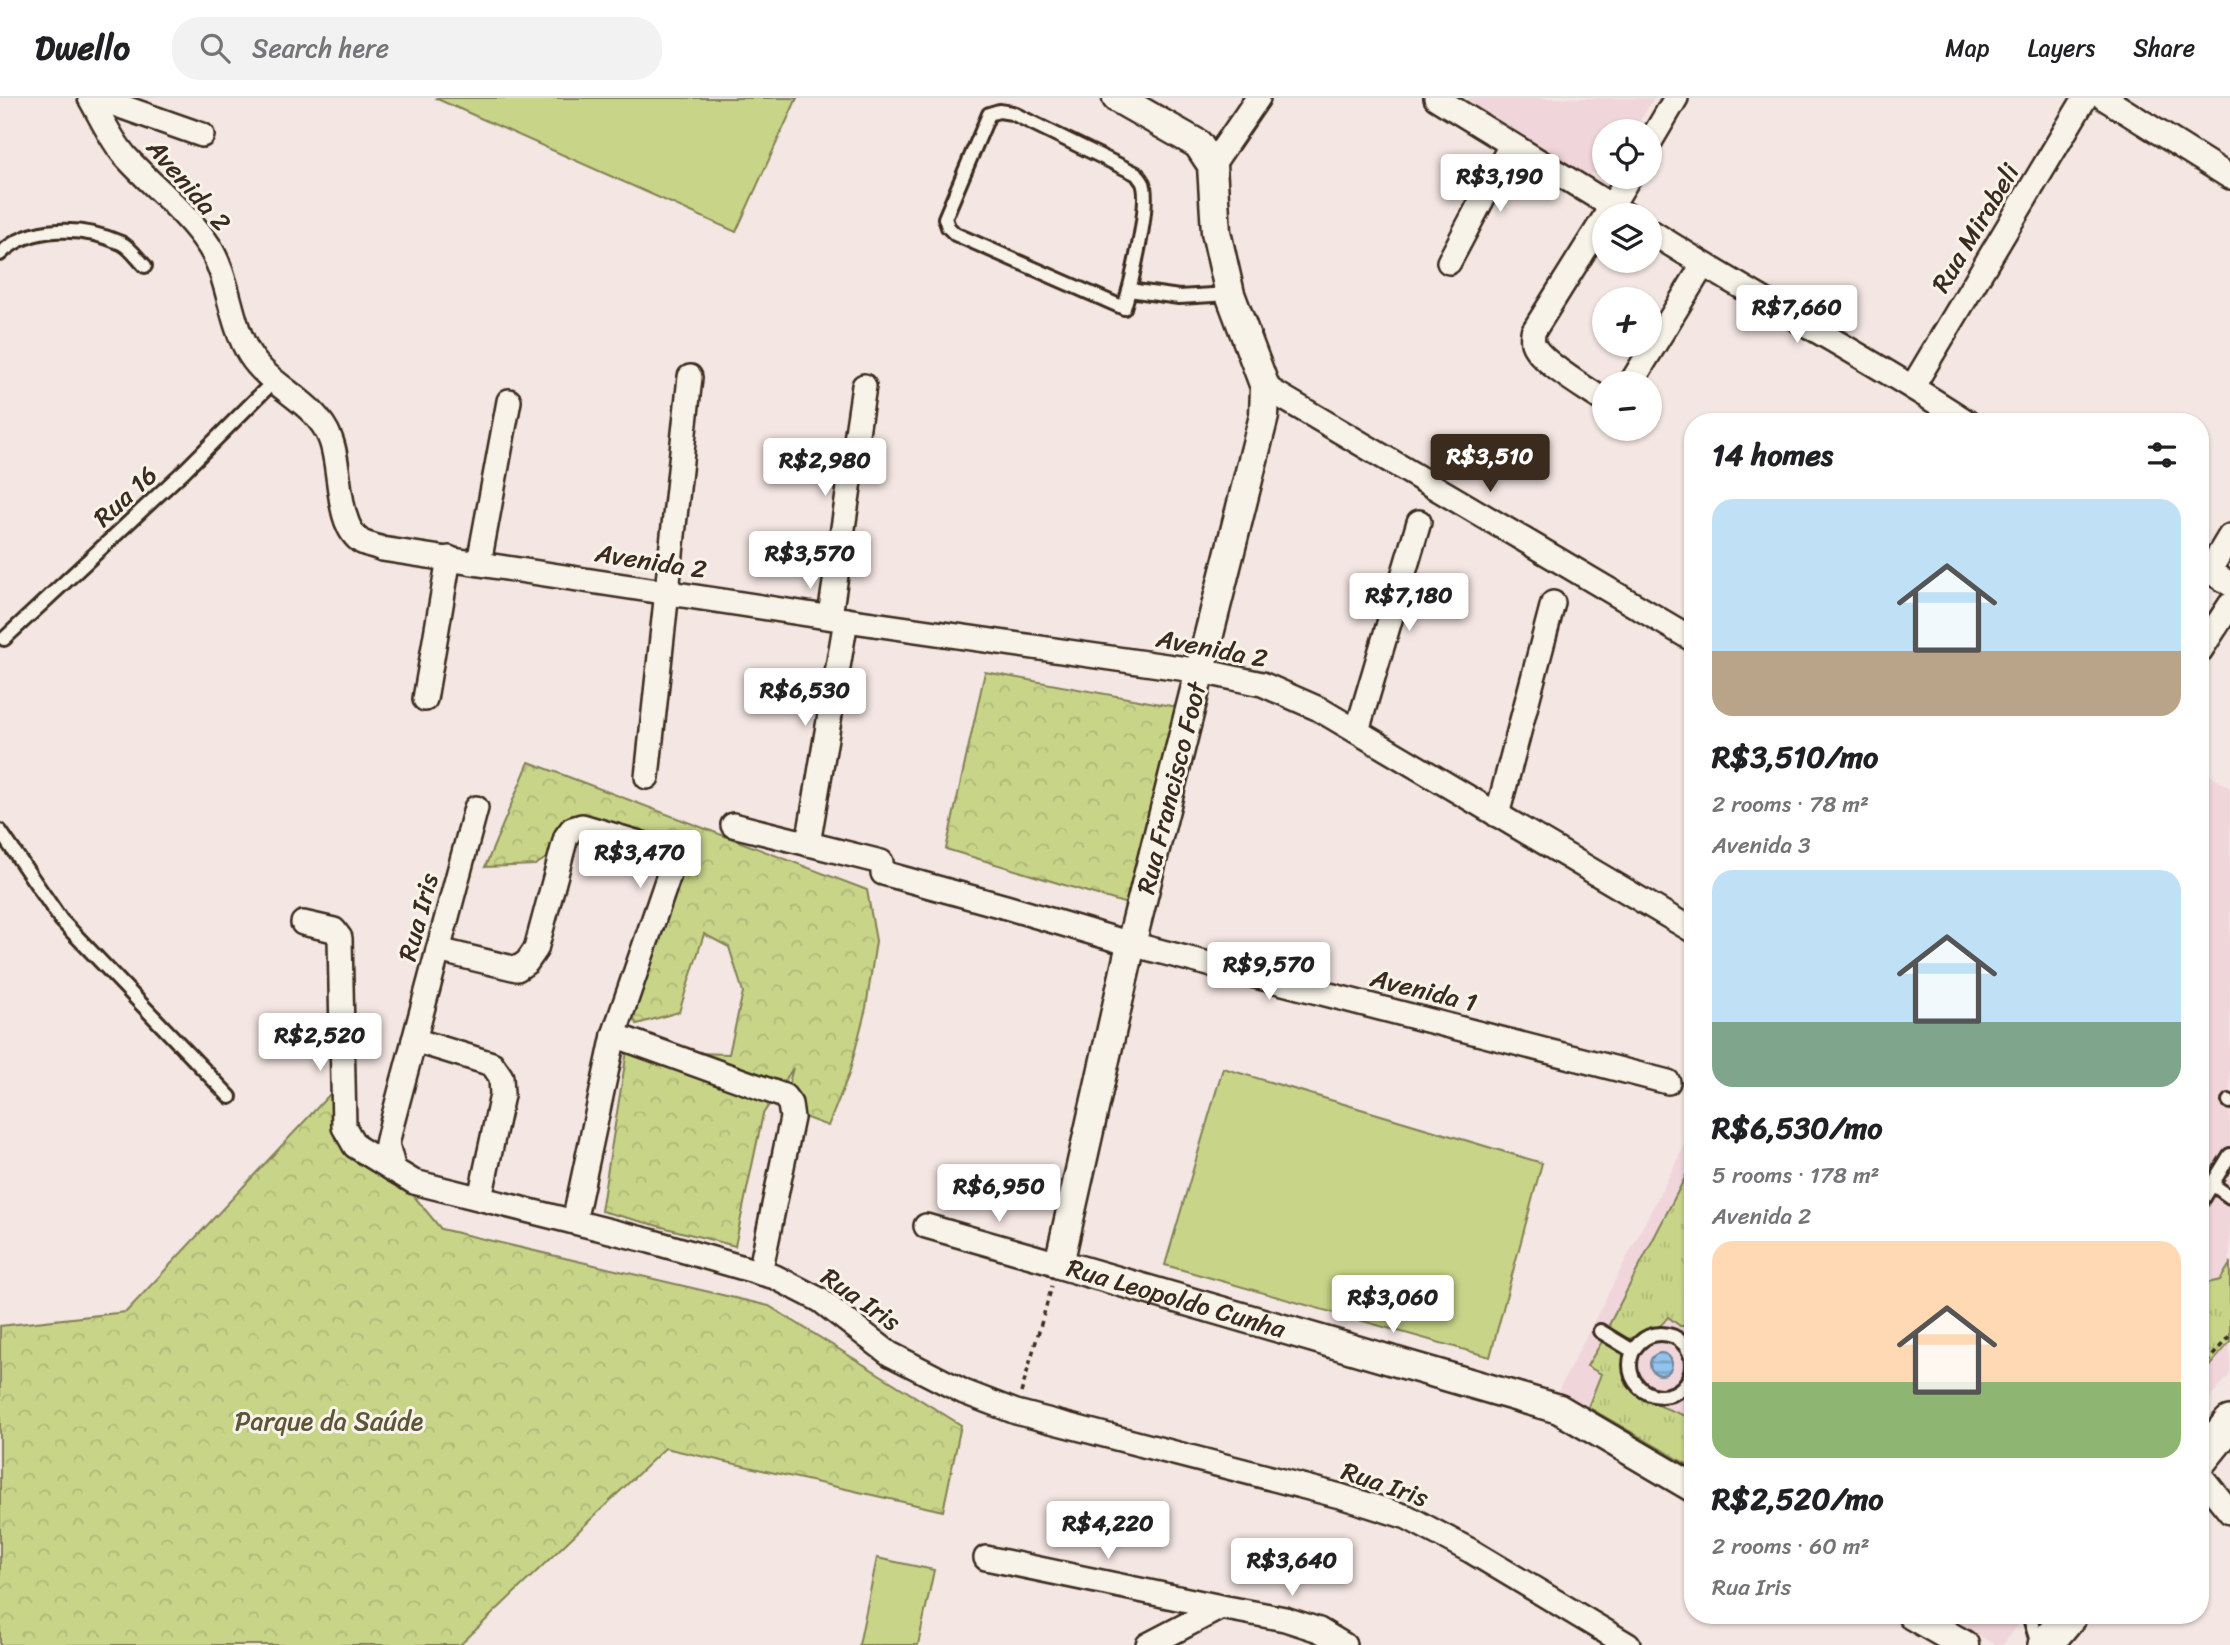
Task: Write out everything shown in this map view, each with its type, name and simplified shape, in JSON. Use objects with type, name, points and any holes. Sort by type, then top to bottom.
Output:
[{"type":"main road","points":[[2209,1449],[2230,1423]]},
{"type":"main road","points":[[2045,1645],[2062,1624]]},
{"type":"street","name":"Avenida 2","points":[[90,98],[125,156],[176,205],[209,247],[226,285],[237,325],[250,355],[274,383],[312,410],[330,438],[349,528],[361,541],[382,548],[1201,671],[1262,684],[1319,709],[1684,925]]},
{"type":"street","points":[[97,98],[202,135]]},
{"type":"street","points":[[1117,98],[1198,144],[1212,165],[1258,98]]},
{"type":"street","points":[[1437,98],[1597,203]]},
{"type":"street","points":[[1662,122],[1676,98]]},
{"type":"street","name":"Rua Mirabeli","points":[[1913,386],[2085,98]]},
{"type":"street","points":[[2104,98],[2230,177]]},
{"type":"street","points":[[1449,262],[1511,145]]},
{"type":"street","name":"Rua Francisco Foot","points":[[1059,1264],[1131,944],[1264,416],[1265,387],[1230,294],[1216,232],[1212,165]]},
{"type":"street","points":[[1662,239],[1913,386],[1954,413]]},
{"type":"street","points":[[1592,243],[1533,332],[1532,342],[1539,353],[1592,392]]},
{"type":"street","points":[[1638,371],[1703,265]]},
{"type":"street","points":[[647,777],[690,377]]},
{"type":"street","points":[[808,844],[838,618],[864,386]]},
{"type":"street","points":[[1265,387],[1684,634]]},
{"type":"street","points":[[479,563],[509,401]]},
{"type":"street","points":[[1357,731],[1419,522]]},
{"type":"street","points":[[2209,562],[2230,536]]},
{"type":"street","points":[[425,699],[449,558]]},
{"type":"street","points":[[2209,571],[2230,584]]},
{"type":"street","points":[[1497,815],[1553,603]]},
{"type":"street","points":[[2209,637],[2230,605]]},
{"type":"street","name":"Rua Iris","points":[[476,808],[387,1144],[394,1170],[414,1182],[650,1241],[775,1278],[820,1300],[890,1354],[964,1392],[1016,1412],[1340,1496],[1407,1517],[1471,1551],[1628,1645]]},
{"type":"street","name":"Avenida 1","points":[[733,825],[808,844],[1131,944],[1668,1082]]},
{"type":"street","points":[[438,950],[517,969],[527,962],[536,948],[566,837],[572,829],[582,826],[666,850],[671,855],[673,863],[614,1035],[574,1222]]},
{"type":"street","points":[[303,923],[334,930],[340,938],[344,1127],[355,1146],[394,1170]]},
{"type":"street","points":[[614,1035],[784,1096],[790,1104],[792,1118],[760,1273]]},
{"type":"street","points":[[414,1040],[492,1064],[501,1077],[502,1095],[480,1198]]},
{"type":"street","name":"Rua Leopoldo Cunha","points":[[926,1226],[1559,1409],[1684,1482]]},
{"type":"street","points":[[2209,1486],[2230,1512]]},
{"type":"street","points":[[986,1558],[1285,1619],[1319,1630],[1343,1645]]},
{"type":"street","points":[[1148,1645],[1221,1607]]},
{"type":"street","points":[[1928,1624],[1964,1645]]},
{"type":"lane","points":[[999,111],[1012,113],[1137,174],[1143,183],[1145,194],[1139,248],[1129,290],[1124,308],[955,234],[948,228],[945,218],[989,114],[999,111]]},
{"type":"lane","points":[[0,254],[25,237],[48,231],[78,230],[123,244],[145,266]]},
{"type":"lane","points":[[1129,290],[1179,297],[1230,294]]},
{"type":"lane","name":"Rua 16","points":[[4,639],[274,383]]},
{"type":"lane","points":[[0,831],[61,920],[230,1097]]},
{"type":"lane","points":[[2209,1189],[2228,1162]]},
{"type":"lane","points":[[2212,1184],[2230,1197]]},
{"type":"lane","points":[[1600,1331],[1633,1350]]},
{"type":"lane","points":[[1684,1344],[1665,1333],[1646,1336],[1633,1350],[1629,1370],[1638,1388],[1656,1396],[1675,1393],[1684,1385]]},
{"type":"lane","points":[[2032,1624],[2038,1645]]},
{"type":"path","points":[[1016,1412],[1059,1264]]},
{"type":"path","points":[[2209,1360],[2230,1335]]},
{"type":"shaded area","points":[[1469,98],[1654,98],[1641,119],[1592,119],[1592,174],[1585,176],[1466,103]]},
{"type":"shaded area","points":[[2209,775],[2230,788],[2230,1374],[2209,1399]]},
{"type":"shaded area","points":[[1684,1147],[1684,1466],[1557,1393]]},
{"type":"shaded area","points":[[1959,1624],[2020,1624],[2002,1645],[1995,1645]]},
{"type":"green space","points":[[435,98],[797,98],[736,232]]},
{"type":"green space","points":[[985,672],[1177,707],[1127,904],[946,849]]},
{"type":"green space","points":[[529,762],[867,890],[876,941],[866,1008],[849,1074],[828,1126],[782,1109],[793,1068],[763,1114],[735,1246],[601,1211],[627,1051],[729,1054],[743,992],[729,947],[704,934],[679,1012],[637,1024],[632,1017],[669,862],[582,836],[535,865],[485,867]]},
{"type":"green space","points":[[1223,1068],[1542,1163],[1490,1357],[1165,1265]]},
{"type":"green space","name":"Parque da Saúde","points":[[330,1094],[441,1229],[769,1306],[961,1425],[943,1511],[665,1448],[460,1645],[0,1645],[0,1326],[126,1312]]},
{"type":"green space","points":[[1684,1180],[1684,1326],[1668,1317],[1647,1334],[1620,1339],[1609,1325]]},
{"type":"green space","points":[[2230,1264],[2230,1342],[2209,1366],[2209,1283],[2220,1280]]},
{"type":"green space","points":[[1603,1340],[1626,1354],[1627,1369],[1636,1390],[1653,1402],[1684,1415],[1684,1462],[1588,1407],[1601,1374],[1587,1366]]},
{"type":"green space","points":[[877,1558],[934,1570],[918,1645],[859,1645]]},
{"type":"water","points":[[1661,1353],[1669,1356],[1672,1364],[1669,1372],[1661,1375],[1653,1372],[1650,1364],[1653,1356]]}]
